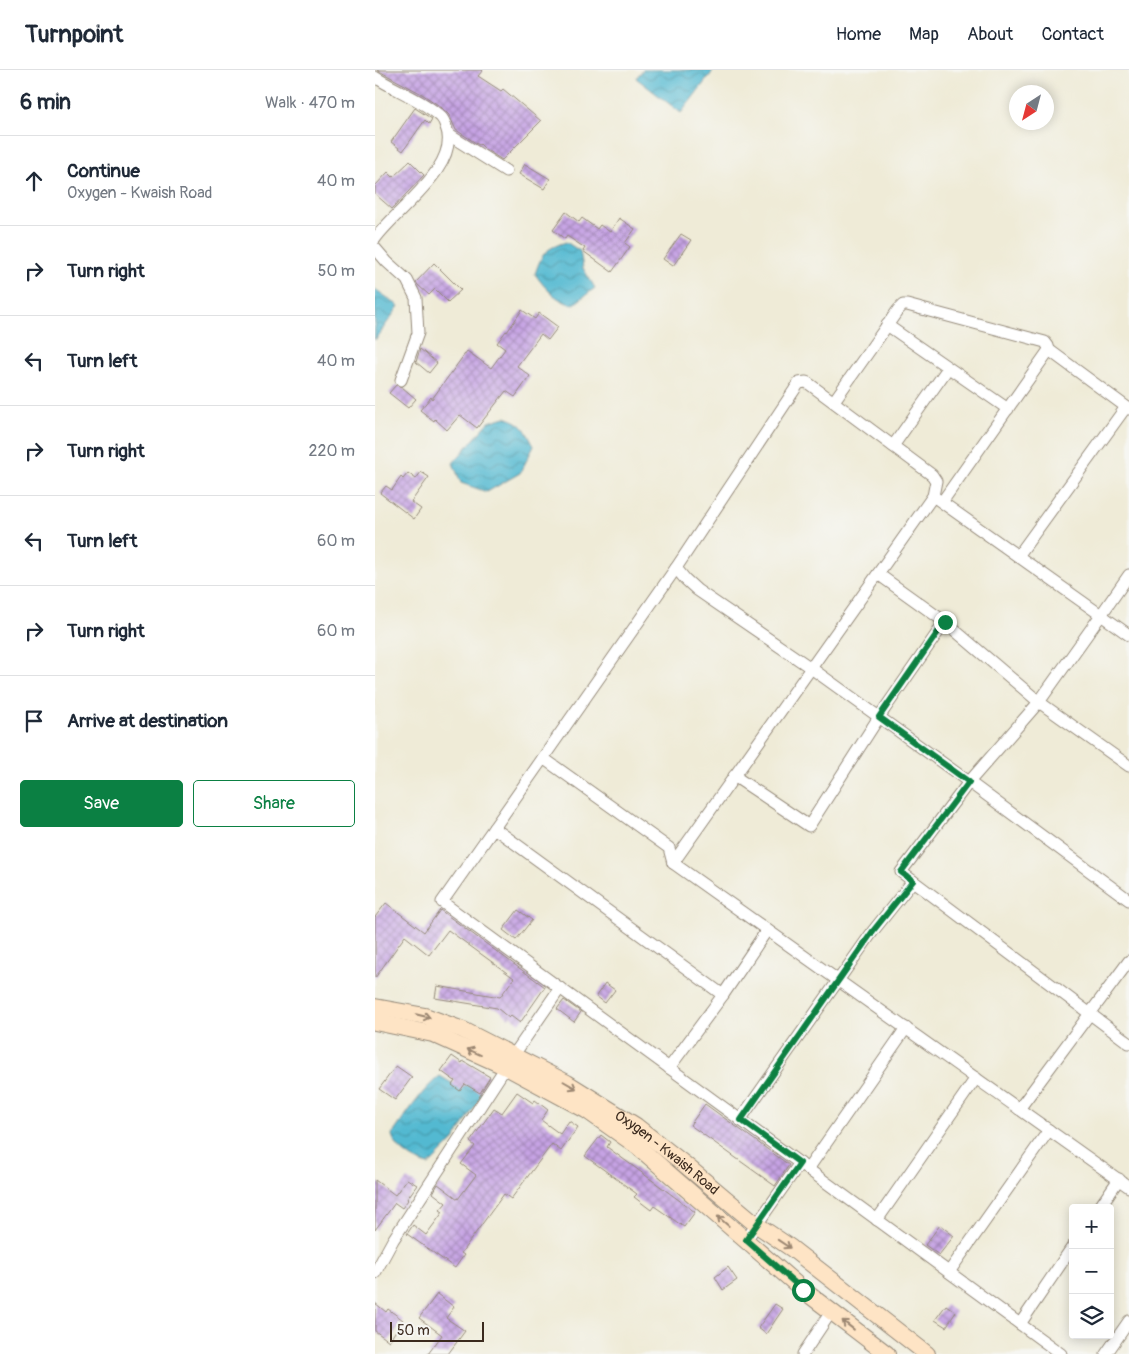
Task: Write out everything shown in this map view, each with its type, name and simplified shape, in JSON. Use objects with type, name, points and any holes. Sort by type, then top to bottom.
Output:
[{"type":"main road","name":"Oxygen - Kwaish Road","points":[[375,1007],[425,1016],[463,1030],[586,1110],[637,1146],[803,1290],[887,1354]]},
{"type":"main road","name":"Oxygen - Kwaish Road","points":[[375,1022],[433,1034],[567,1083],[636,1126],[757,1225],[791,1248],[927,1354]]},
{"type":"street","points":[[375,77],[442,118],[449,135],[447,150],[439,169],[375,239]]},
{"type":"street","points":[[449,135],[506,171]]},
{"type":"street","points":[[375,248],[407,280],[416,298],[418,333],[401,380]]},
{"type":"street","points":[[834,401],[898,310],[907,304],[1045,342],[1049,350],[1127,408],[1018,556]]},
{"type":"street","points":[[887,325],[1008,409]]},
{"type":"street","points":[[673,863],[878,574],[1008,409],[1049,350]]},
{"type":"street","points":[[893,446],[948,368]]},
{"type":"street","points":[[1061,1354],[442,902],[676,568],[799,383],[809,383],[933,475],[936,481],[938,499],[1129,635]]},
{"type":"street","points":[[676,568],[685,580],[697,590],[811,668],[1129,900]]},
{"type":"street","points":[[878,574],[945,622],[1039,702],[1129,766]]},
{"type":"street","points":[[1129,575],[1039,702],[969,782],[901,872],[1129,1043]]},
{"type":"street","points":[[734,776],[809,826],[879,717],[945,622]]},
{"type":"street","points":[[543,758],[669,848],[673,863],[1129,1187]]},
{"type":"street","points":[[494,828],[723,995]]},
{"type":"street","points":[[741,1120],[873,931],[913,881]]},
{"type":"street","points":[[669,1068],[723,995],[767,930]]},
{"type":"street","points":[[1019,1109],[1129,960]]},
{"type":"street","points":[[375,1273],[393,1240],[560,988]]},
{"type":"street","points":[[746,1240],[804,1166],[906,1028]]},
{"type":"street","points":[[877,1220],[976,1078]]},
{"type":"street","points":[[949,1272],[1049,1130]]},
{"type":"street","points":[[1102,1204],[1119,1180]]},
{"type":"street","points":[[375,1246],[385,1254]]},
{"type":"street","points":[[1020,1324],[1071,1249]]},
{"type":"street","points":[[803,1354],[831,1312]]},
{"type":"street","points":[[1106,1354],[1129,1321]]},
{"type":"water","points":[[643,70],[714,70],[681,113],[636,78]]},
{"type":"water","points":[[566,242],[580,251],[583,268],[595,288],[573,305],[551,293],[535,274],[542,256],[553,247]]},
{"type":"water","points":[[375,289],[399,306],[375,340]]},
{"type":"water","points":[[505,417],[523,427],[534,446],[520,473],[487,492],[461,483],[453,463],[489,422]]},
{"type":"water","points":[[440,1076],[460,1088],[466,1085],[476,1086],[483,1094],[454,1140],[429,1165],[418,1161],[397,1146],[392,1135],[421,1095]]},
{"type":"building","points":[[377,70],[483,70],[478,76],[501,91],[503,89],[541,121],[502,160],[456,130],[449,115],[441,107],[422,94]]},
{"type":"building","points":[[415,108],[432,119],[429,124],[425,120],[403,151],[391,142]]},
{"type":"building","points":[[410,161],[424,175],[392,209],[375,194],[375,186],[388,172],[393,177]]},
{"type":"building","points":[[525,164],[550,179],[544,189],[519,174]]},
{"type":"building","points":[[566,212],[579,222],[582,218],[597,229],[600,225],[610,232],[619,218],[635,229],[625,243],[630,247],[612,272],[583,251],[585,248],[567,236],[565,239],[553,230]]},
{"type":"building","points":[[681,234],[691,240],[673,266],[663,259]]},
{"type":"building","points":[[434,263],[461,290],[448,302],[435,289],[429,295],[416,282]]},
{"type":"building","points":[[522,310],[535,319],[539,313],[558,327],[548,340],[541,334],[517,366],[530,376],[515,397],[506,391],[477,428],[460,415],[447,430],[435,419],[434,421],[420,410],[431,397],[432,399],[467,351],[491,368],[505,349],[497,343]]},
{"type":"building","points":[[420,349],[437,363],[429,373],[416,362]]},
{"type":"building","points":[[396,385],[402,387],[416,399],[408,408],[389,393]]},
{"type":"building","points":[[421,472],[429,477],[411,502],[421,509],[414,519],[380,493],[386,486],[392,490],[401,477],[403,479],[408,473],[416,479]]},
{"type":"building","points":[[386,903],[424,932],[440,910],[545,987],[520,1023],[511,1016],[509,1018],[497,1008],[435,998],[437,986],[500,997],[514,978],[448,930],[429,955],[405,936],[375,978],[375,917]]},
{"type":"building","points":[[518,910],[532,920],[516,940],[503,930]]},
{"type":"building","points":[[605,983],[615,990],[605,1003],[596,996]]},
{"type":"building","points":[[564,1000],[581,1012],[574,1022],[557,1009]]},
{"type":"building","points":[[452,1056],[490,1077],[480,1093],[465,1084],[460,1091],[452,1085],[455,1081],[441,1071]]},
{"type":"building","points":[[396,1066],[412,1077],[395,1100],[379,1089]]},
{"type":"building","points":[[517,1092],[533,1103],[535,1100],[548,1110],[541,1120],[560,1134],[569,1121],[578,1127],[561,1151],[552,1144],[511,1199],[504,1194],[461,1253],[464,1255],[455,1268],[407,1234],[413,1225],[426,1235],[443,1212],[440,1210],[446,1203],[433,1193],[438,1184],[458,1199],[476,1175],[461,1164],[475,1146],[470,1142],[494,1108],[502,1113]]},
{"type":"building","points":[[705,1104],[789,1165],[775,1186],[690,1125]]},
{"type":"building","points":[[601,1135],[610,1142],[607,1147],[695,1212],[684,1227],[654,1206],[651,1210],[634,1197],[637,1194],[585,1156]]},
{"type":"building","points":[[407,1179],[417,1185],[408,1200],[402,1208],[395,1203],[375,1230],[375,1180],[395,1195]]},
{"type":"building","points":[[940,1225],[954,1236],[939,1255],[925,1245]]},
{"type":"building","points":[[728,1267],[737,1280],[723,1290],[715,1277]]},
{"type":"building","points":[[437,1294],[454,1307],[446,1318],[465,1331],[448,1354],[428,1354],[442,1335],[419,1318]]},
{"type":"building","points":[[375,1303],[386,1312],[388,1309],[403,1320],[389,1341],[375,1331]]},
{"type":"building","points":[[775,1304],[783,1309],[766,1334],[758,1328]]},
{"type":"building","points":[[946,1305],[956,1312],[946,1327],[935,1320]]},
{"type":"route","points":[[803,1290],[746,1240],[800,1163],[741,1120],[873,931],[913,881],[901,872],[969,782],[879,717],[945,622]]}]
